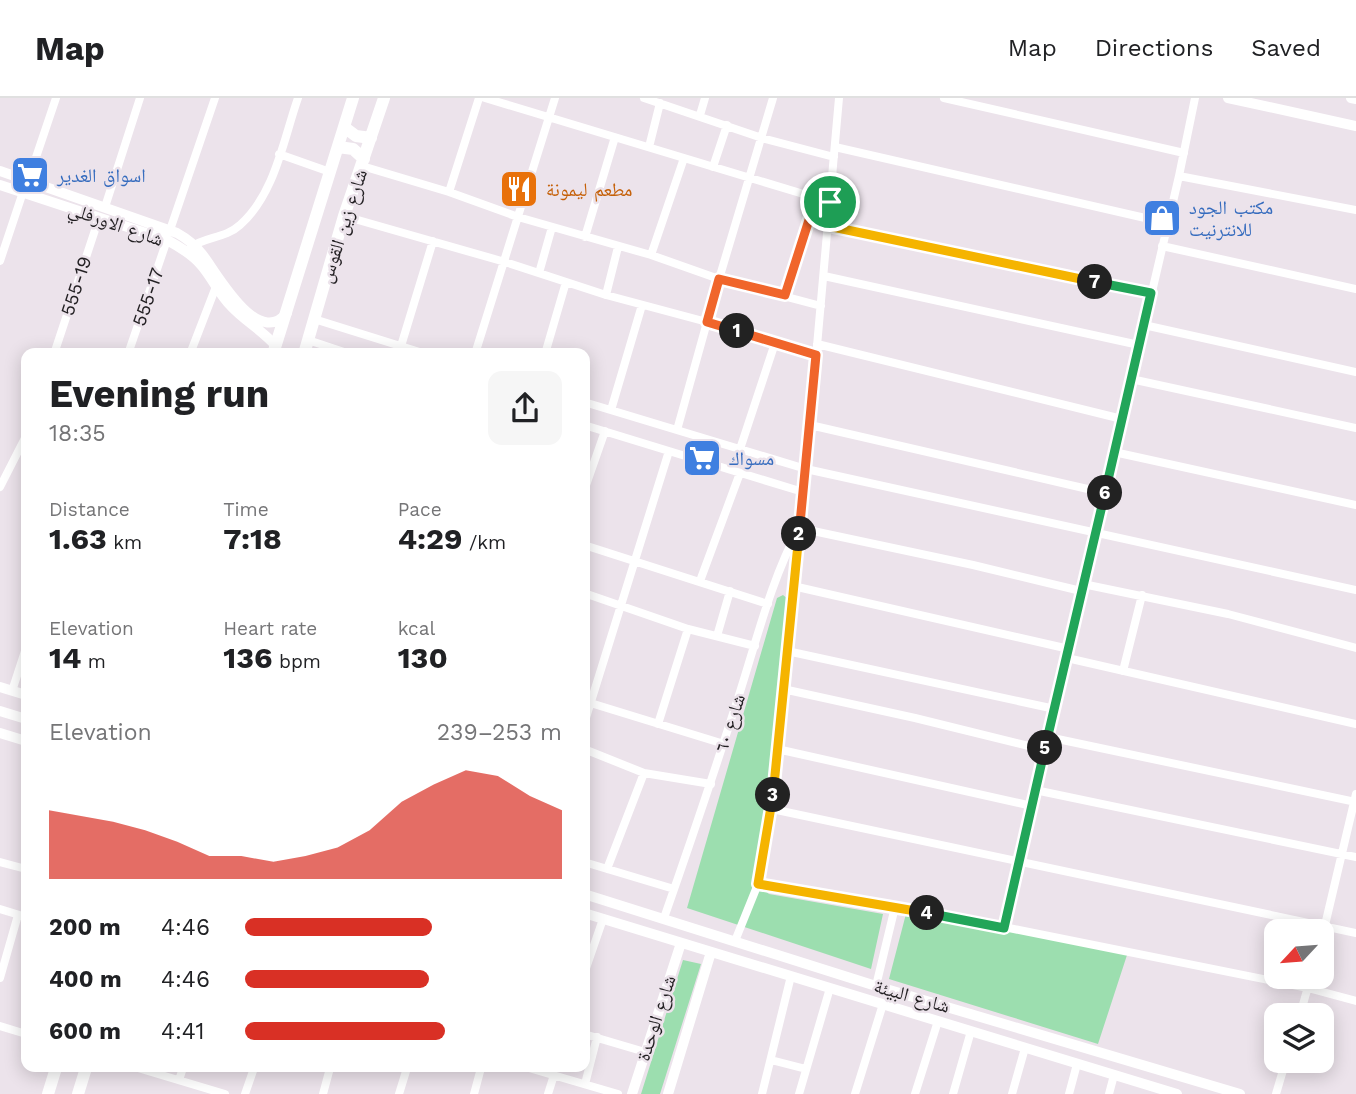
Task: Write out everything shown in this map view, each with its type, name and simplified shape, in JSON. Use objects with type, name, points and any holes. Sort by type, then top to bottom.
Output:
[{"type":"main road","name":"شارع زين القوس","points":[[275,348],[353,98]]},
{"type":"main road","name":"شارع زين القوس","points":[[306,347],[344,216],[384,98]]},
{"type":"main road","points":[[344,127],[356,136],[371,138]]},
{"type":"main road","points":[[338,147],[353,149],[363,163]]},
{"type":"main road","points":[[48,1094],[55,1072]]},
{"type":"main road","points":[[78,1094],[85,1072]]},
{"type":"street","points":[[28,181],[56,98]]},
{"type":"street","points":[[105,207],[141,98]]},
{"type":"street","name":"555-17","points":[[130,348],[215,98]]},
{"type":"street","points":[[190,249],[226,235],[239,226],[266,193],[298,98]]},
{"type":"street","points":[[449,192],[479,98]]},
{"type":"street","points":[[485,98],[830,202]]},
{"type":"street","points":[[477,348],[551,118],[555,98]]},
{"type":"street","points":[[644,98],[762,138],[834,157]]},
{"type":"street","points":[[700,115],[705,98]]},
{"type":"street","points":[[677,430],[774,98]]},
{"type":"street","points":[[735,941],[758,884],[772,809],[839,98]]},
{"type":"street","points":[[944,98],[1184,153]]},
{"type":"street","points":[[1004,928],[1195,98]]},
{"type":"street","points":[[1228,98],[1356,127]]},
{"type":"street","points":[[649,147],[660,103]]},
{"type":"street","points":[[713,167],[727,125]]},
{"type":"street","points":[[585,237],[615,137]]},
{"type":"street","points":[[835,146],[1167,223]]},
{"type":"street","points":[[279,154],[330,173]]},
{"type":"street","points":[[651,255],[684,158]]},
{"type":"street","points":[[363,163],[518,217],[651,255],[719,279],[821,306]]},
{"type":"street","name":"شارع الاورفلي","points":[[0,171],[105,207],[169,235],[190,249],[233,309],[256,326],[272,348]]},
{"type":"street","points":[[1179,176],[1356,210]]},
{"type":"street","name":"شارع الاورفلي","points":[[0,185],[99,218],[169,235]]},
{"type":"street","points":[[0,261],[23,192]]},
{"type":"street","points":[[785,295],[816,198]]},
{"type":"street","points":[[344,216],[816,355]]},
{"type":"street","name":"555-19","points":[[56,348],[99,218]]},
{"type":"street","points":[[828,226],[1151,293]]},
{"type":"street","points":[[539,273],[552,227]]},
{"type":"street","points":[[401,346],[433,241]]},
{"type":"street","points":[[1162,246],[1356,289]]},
{"type":"street","points":[[606,295],[618,247]]},
{"type":"street","points":[[824,276],[1139,345]]},
{"type":"street","points":[[547,348],[566,282]]},
{"type":"street","points":[[192,348],[217,284]]},
{"type":"street","name":"شارع الاورفلي","points":[[217,284],[261,322],[276,322],[287,313]]},
{"type":"street","points":[[611,410],[642,305]]},
{"type":"street","points":[[314,319],[407,348]]},
{"type":"street","points":[[1144,325],[1356,372]]},
{"type":"street","points":[[740,450],[775,343]]},
{"type":"street","points":[[817,344],[1122,419]]},
{"type":"street","points":[[1131,379],[1356,428]]},
{"type":"street","points":[[590,404],[806,468],[1356,590]]},
{"type":"street","points":[[810,425],[1105,493]]},
{"type":"street","points":[[590,427],[803,492]]},
{"type":"street","points":[[590,474],[605,431]]},
{"type":"street","points":[[0,487],[21,446]]},
{"type":"street","points":[[590,696],[622,605],[669,451]]},
{"type":"street","points":[[1114,452],[1356,505]]},
{"type":"street","points":[[700,581],[740,473]]},
{"type":"street","points":[[799,528],[1082,587],[1142,595],[1228,614],[1356,648]]},
{"type":"street","name":"شارع ٦٠","points":[[664,919],[711,784],[768,604],[799,528]]},
{"type":"street","points":[[590,547],[768,604]]},
{"type":"street","points":[[793,586],[1068,653],[1124,671],[1356,724]]},
{"type":"street","points":[[716,636],[730,591]]},
{"type":"street","points":[[590,595],[688,629],[755,646]]},
{"type":"street","points":[[1124,671],[1142,595]]},
{"type":"street","points":[[658,724],[688,629]]},
{"type":"street","points":[[787,651],[1055,709]]},
{"type":"street","points":[[12,691],[21,664]]},
{"type":"street","points":[[0,687],[21,694]]},
{"type":"street","points":[[783,690],[915,718],[1045,750]]},
{"type":"street","points":[[590,703],[724,744]]},
{"type":"street","points":[[0,711],[21,717]]},
{"type":"street","points":[[1,736],[21,740]]},
{"type":"street","points":[[1048,737],[1355,799],[1327,919]]},
{"type":"street","points":[[777,749],[1032,806]]},
{"type":"street","points":[[590,751],[644,773],[711,784]]},
{"type":"street","points":[[607,869],[644,773]]},
{"type":"street","points":[[1035,790],[1356,857]]},
{"type":"street","points":[[772,809],[1298,919]]},
{"type":"street","points":[[0,862],[21,868]]},
{"type":"street","points":[[590,864],[674,889]]},
{"type":"street","points":[[758,884],[1004,928],[1264,979]]},
{"type":"street","name":"شارع البيئة","points":[[590,896],[876,986],[1240,1094]]},
{"type":"street","points":[[876,986],[895,908]]},
{"type":"street","points":[[0,909],[21,916]]},
{"type":"street","name":"شارع البيئة","points":[[590,915],[1170,1093]]},
{"type":"street","points":[[0,978],[21,919]]},
{"type":"street","points":[[590,957],[603,919]]},
{"type":"street","points":[[1334,927],[1356,933]]},
{"type":"street","name":"شارع الوحدة","points":[[632,1094],[681,943]]},
{"type":"street","name":"شارع الوحدة","points":[[668,1094],[711,952]]},
{"type":"street","points":[[762,1094],[791,976]]},
{"type":"street","points":[[799,1094],[830,988]]},
{"type":"street","points":[[1312,989],[1356,1001]]},
{"type":"street","points":[[855,1094],[883,1004]]},
{"type":"street","points":[[915,1094],[938,1021]]},
{"type":"street","points":[[0,1026],[21,1032]]},
{"type":"street","points":[[953,1094],[971,1031]]},
{"type":"street","points":[[590,1035],[646,1052]]},
{"type":"street","points":[[590,1064],[597,1037]]},
{"type":"street","points":[[1066,1060],[1072,1042]]},
{"type":"street","points":[[1012,1094],[1025,1048]]},
{"type":"street","points":[[771,1060],[806,1069]]},
{"type":"street","points":[[1069,1094],[1077,1064]]},
{"type":"street","points":[[152,1072],[225,1094]]},
{"type":"street","points":[[179,1080],[182,1072]]},
{"type":"street","points":[[245,1094],[253,1072]]},
{"type":"street","points":[[323,1094],[329,1072]]},
{"type":"street","points":[[399,1094],[406,1072]]},
{"type":"street","points":[[474,1094],[480,1072]]},
{"type":"street","points":[[543,1072],[618,1094]]},
{"type":"street","points":[[585,1084],[588,1072]]},
{"type":"street","points":[[1276,1094],[1282,1073]]},
{"type":"street","points":[[548,1094],[554,1075]]},
{"type":"street","points":[[1108,1094],[1114,1075]]},
{"type":"green space","points":[[783,595],[788,599],[788,604],[757,878],[769,894],[883,914],[871,969],[687,908],[777,598]]},
{"type":"green space","points":[[907,910],[1128,952],[1098,1044],[889,979]]},
{"type":"green space","points":[[683,960],[701,964],[660,1094],[641,1094]]},
{"type":"place","name":"اسواق الغدير","points":[[30,175]]},
{"type":"place","name":"مطعم ليمونة","points":[[519,189]]},
{"type":"place","name":"مكتب الجود للانترنيت","points":[[1162,218]]},
{"type":"place","name":"مسواك","points":[[702,458]]},
{"type":"route","points":[[816,198],[830,202],[828,226],[1151,293],[1004,928],[758,884],[772,809],[816,355],[707,322],[719,279],[785,295],[816,198]]}]
